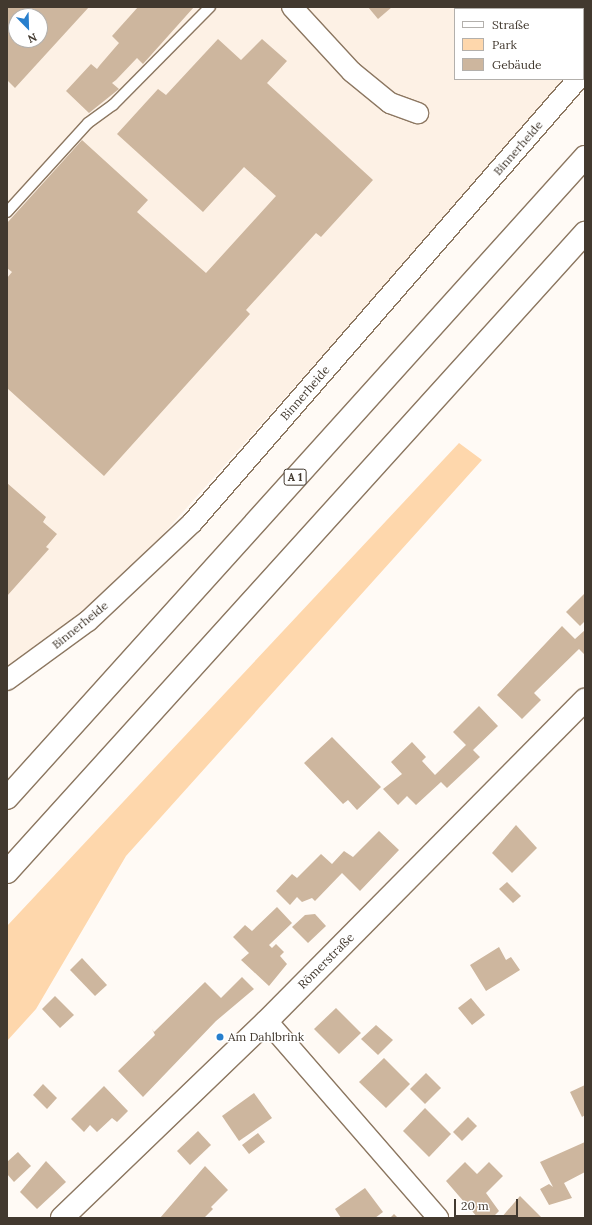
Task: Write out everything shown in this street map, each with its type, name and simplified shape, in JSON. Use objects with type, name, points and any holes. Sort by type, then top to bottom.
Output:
[{"type":"main road","name":"A 1","points":[[7,798],[585,157]]},
{"type":"main road","points":[[7,872],[585,233]]},
{"type":"main road","name":"Römerstraße","points":[[62,1218],[267,1021],[585,700]]},
{"type":"street","points":[[292,7],[352,72],[384,99],[418,113]]},
{"type":"street","name":"Binnerheide","points":[[7,680],[88,621],[192,523],[577,80]]},
{"type":"street","points":[[267,1021],[438,1218]]},
{"type":"lane","points":[[7,212],[88,123],[113,105],[210,7]]},
{"type":"shaded area","points":[[7,7],[585,7],[584,35],[584,8],[454,8],[454,80],[568,80],[141,559],[7,683]]},
{"type":"green space","points":[[459,443],[482,460],[126,856],[36,1009],[7,1041],[7,926]]},
{"type":"building","points":[[7,7],[89,7],[15,88],[7,80]]},
{"type":"building","points":[[138,7],[194,7],[143,64],[137,58],[112,83],[119,89],[89,113],[66,91],[91,64],[97,69],[119,43],[112,36]]},
{"type":"building","points":[[368,7],[392,7],[378,19]]},
{"type":"building","points":[[218,39],[241,60],[262,39],[287,61],[267,83],[373,180],[321,237],[316,233],[246,310],[250,314],[104,476],[7,388],[7,278],[12,272],[7,268],[7,223],[82,140],[148,200],[137,212],[206,273],[276,196],[244,167],[203,212],[117,134],[158,89],[166,95]]},
{"type":"building","points":[[7,483],[46,517],[43,522],[57,534],[46,547],[49,549],[7,596]]},
{"type":"building","points":[[585,593],[585,621],[580,626],[566,612]]},
{"type":"building","points":[[562,626],[575,639],[585,630],[585,655],[579,649],[534,693],[541,700],[522,719],[497,695]]},
{"type":"building","points":[[479,706],[498,726],[473,750],[480,757],[447,788],[441,782],[416,805],[407,796],[398,805],[383,789],[402,774],[391,762],[412,742],[426,757],[422,761],[435,775],[466,745],[453,732]]},
{"type":"building","points":[[332,737],[381,787],[357,810],[348,800],[343,804],[304,763]]},
{"type":"building","points":[[516,825],[537,848],[512,873],[492,853]]},
{"type":"building","points":[[379,831],[399,850],[360,891],[342,873],[315,901],[312,898],[302,902],[297,897],[290,905],[276,891],[292,874],[297,878],[321,854],[332,864],[344,851],[353,857]]},
{"type":"building","points":[[507,882],[521,896],[513,903],[499,889]]},
{"type":"building","points":[[277,907],[292,923],[269,945],[272,948],[276,944],[284,952],[280,956],[287,964],[269,986],[241,960],[249,953],[233,937],[245,925],[252,931]]},
{"type":"building","points":[[315,914],[326,926],[308,943],[292,927],[305,915]]},
{"type":"building","points":[[499,947],[506,960],[511,957],[520,970],[486,991],[470,965]]},
{"type":"building","points":[[82,958],[107,985],[95,996],[70,970]]},
{"type":"building","points":[[242,977],[254,989],[216,1021],[143,1097],[118,1071],[155,1035],[152,1029],[154,1032],[205,982],[221,998]]},
{"type":"building","points":[[55,996],[74,1015],[60,1028],[42,1009]]},
{"type":"building","points":[[471,998],[485,1015],[472,1025],[458,1008]]},
{"type":"building","points":[[336,1008],[361,1033],[339,1054],[314,1029]]},
{"type":"building","points":[[376,1025],[393,1040],[378,1055],[361,1039]]},
{"type":"building","points":[[384,1058],[410,1084],[386,1108],[359,1082]]},
{"type":"building","points":[[426,1073],[441,1088],[425,1104],[410,1089]]},
{"type":"building","points":[[43,1084],[57,1098],[47,1109],[33,1095]]},
{"type":"building","points":[[585,1085],[585,1115],[582,1117],[570,1092]]},
{"type":"building","points":[[104,1086],[128,1111],[117,1122],[112,1118],[97,1132],[90,1125],[84,1132],[71,1119]]},
{"type":"building","points":[[254,1093],[272,1118],[239,1141],[222,1116]]},
{"type":"building","points":[[425,1108],[451,1134],[429,1157],[403,1131]]},
{"type":"building","points":[[468,1117],[477,1126],[462,1141],[453,1132]]},
{"type":"building","points":[[198,1131],[211,1145],[190,1165],[177,1151]]},
{"type":"building","points":[[258,1133],[265,1142],[249,1154],[242,1145]]},
{"type":"building","points":[[585,1142],[585,1172],[564,1183],[572,1198],[549,1205],[540,1189],[549,1184],[553,1187],[540,1162]]},
{"type":"building","points":[[18,1152],[31,1166],[14,1182],[7,1174],[7,1162]]},
{"type":"building","points":[[46,1161],[66,1182],[37,1209],[20,1192]]},
{"type":"building","points":[[465,1162],[477,1174],[489,1162],[503,1176],[486,1193],[499,1211],[492,1218],[478,1218],[446,1181]]},
{"type":"building","points":[[205,1166],[228,1190],[211,1207],[213,1209],[204,1218],[160,1218]]},
{"type":"building","points":[[365,1188],[383,1212],[375,1218],[341,1218],[335,1209]]},
{"type":"building","points":[[520,1196],[542,1218],[501,1218]]},
{"type":"building","points":[[394,1214],[398,1218],[390,1218]]},
{"type":"place","name":"Am Dahlbrink","points":[[220,1037]]}]
